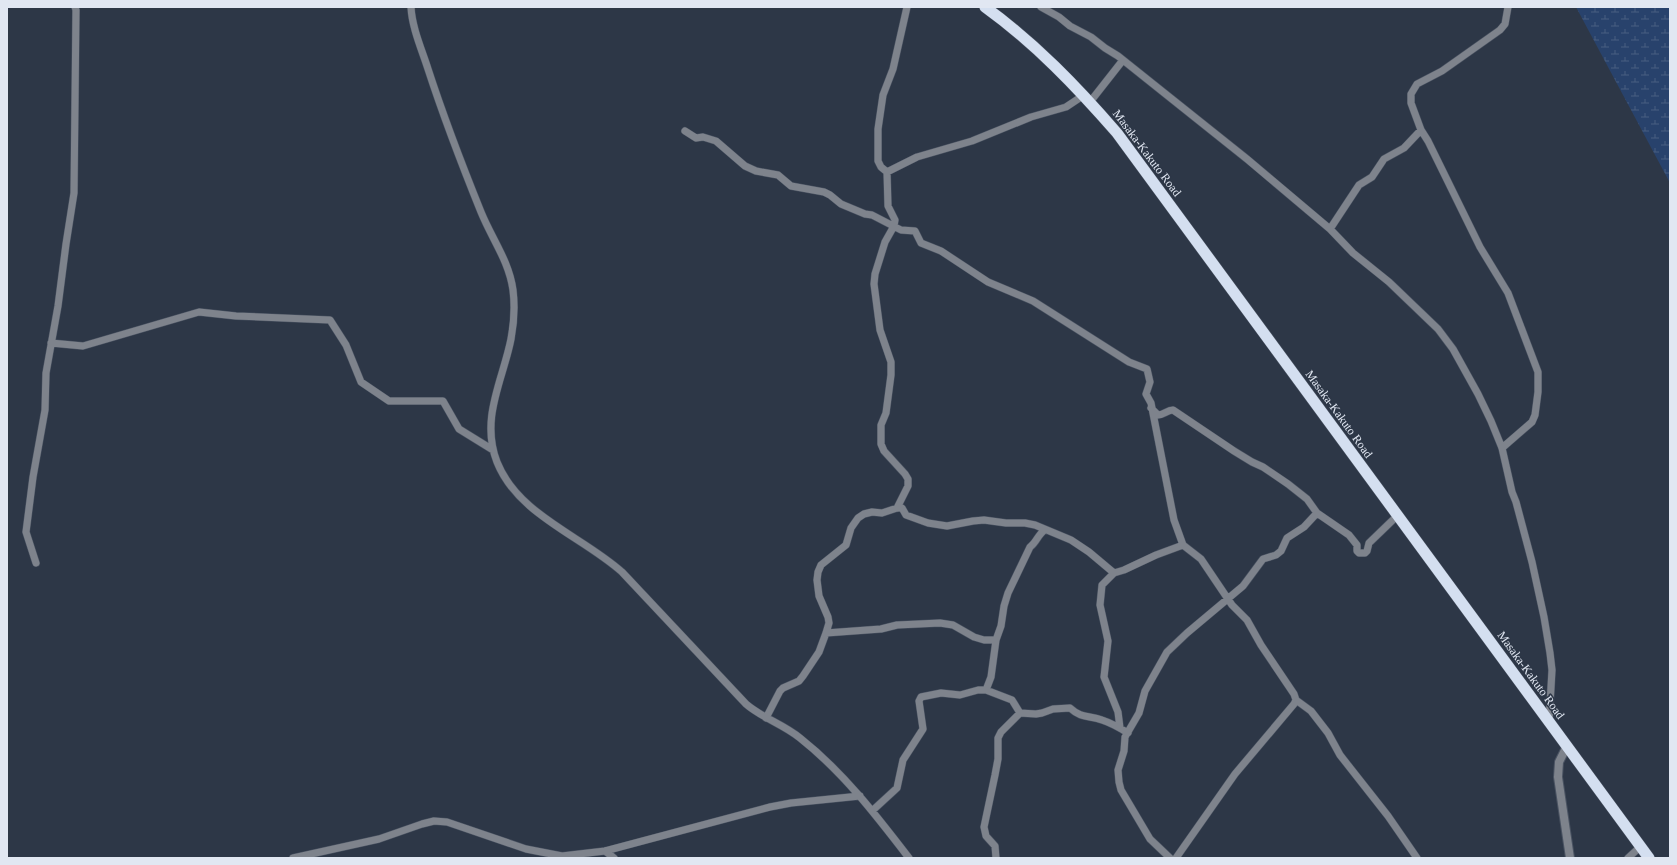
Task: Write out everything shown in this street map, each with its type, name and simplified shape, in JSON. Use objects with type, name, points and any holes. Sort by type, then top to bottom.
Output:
[{"type":"highway","name":"Masaka-Kakuto Road","points":[[985,7],[1036,48],[1087,98],[1126,146],[1649,858]]},
{"type":"street","points":[[36,563],[26,532],[33,477],[45,410],[46,373],[58,306],[74,194],[75,7]]},
{"type":"street","points":[[411,7],[422,52],[448,130],[482,214],[504,258],[513,289],[514,320],[511,340],[498,383],[491,421],[494,450],[504,475],[528,504],[544,518],[610,561],[746,704],[766,718],[787,729],[824,757],[860,796],[909,858]]},
{"type":"street","points":[[897,508],[908,486],[908,479],[884,451],[881,444],[881,425],[886,412],[891,375],[891,362],[880,330],[874,284],[875,274],[885,242],[894,226],[894,220],[888,206],[887,172],[881,167],[878,160],[879,116],[883,95],[893,69],[906,7]]},
{"type":"street","points":[[1041,7],[1059,17],[1070,26],[1091,37],[1123,60],[1247,160],[1330,229],[1353,253],[1389,282],[1446,338],[1478,394],[1502,448],[1512,492],[1532,562],[1544,616],[1552,670],[1549,722]]},
{"type":"street","points":[[1502,448],[1532,422],[1535,415],[1538,392],[1538,372],[1508,293],[1480,247],[1428,141],[1421,130],[1411,103],[1411,94],[1417,84],[1442,71],[1500,30],[1505,24],[1508,7]]},
{"type":"street","points":[[887,172],[917,157],[972,141],[1087,98],[1123,60]]},
{"type":"street","points":[[1330,229],[1359,185],[1372,177],[1384,159],[1404,148],[1421,130]]},
{"type":"street","points":[[685,131],[696,138],[703,137],[716,140],[745,166],[756,171],[778,175],[791,186],[824,192],[841,204],[865,214],[872,215],[901,230],[915,231],[921,243],[940,250],[988,282],[1033,301],[1130,362],[1147,369],[1150,382],[1146,394],[1151,408],[1174,520],[1183,545],[1201,559],[1232,605],[1246,620],[1296,700],[1311,712],[1328,733],[1340,755],[1388,816],[1417,858]]},
{"type":"street","points":[[51,343],[83,346],[199,312],[236,316],[330,320],[346,345],[361,382],[388,401],[443,401],[459,429],[494,450]]},
{"type":"street","points":[[1151,408],[1158,415],[1163,415],[1170,410],[1176,411],[1234,451],[1263,467],[1288,484],[1307,499],[1317,513],[1349,535],[1357,545],[1358,551],[1362,554],[1367,551],[1369,543],[1398,516]]},
{"type":"street","points":[[766,718],[783,688],[799,681],[818,652],[829,623],[819,596],[817,580],[818,572],[821,565],[846,545],[850,536],[849,532],[858,518],[864,514],[872,512],[882,513],[897,508],[902,508],[906,515],[947,526],[984,520],[1035,525],[1071,540],[1089,552],[1114,573]]},
{"type":"street","points":[[1170,858],[1150,839],[1128,802],[1119,782],[1119,765],[1124,751],[1125,737],[1139,713],[1145,691],[1167,652],[1187,633],[1243,586],[1263,560],[1280,551],[1287,538],[1304,528],[1317,513]]},
{"type":"street","points":[[986,690],[991,677],[996,640],[1001,626],[1004,606],[1008,593],[1024,557],[1040,533],[1045,530]]},
{"type":"street","points":[[1120,728],[1118,712],[1104,677],[1108,641],[1100,605],[1102,585],[1114,573],[1183,545]]},
{"type":"street","points":[[826,633],[881,629],[897,625],[940,623],[953,625],[974,637],[984,640],[996,640]]},
{"type":"street","points":[[872,811],[897,788],[903,760],[923,729],[920,699],[941,693],[960,695],[978,690],[986,690],[1012,700],[1020,713]]},
{"type":"street","points":[[1176,858],[1235,774],[1296,700]]},
{"type":"street","points":[[996,858],[995,846],[986,836],[984,827],[985,816],[995,775],[998,738],[1001,732],[1020,713],[1042,713],[1053,709],[1070,708],[1075,713],[1085,717],[1101,719],[1128,733]]},
{"type":"street","points":[[1567,746],[1559,762],[1558,777],[1570,858]]},
{"type":"street","points":[[293,858],[380,838],[434,822],[447,822],[526,849],[562,856],[585,854],[605,851],[770,807],[791,803],[860,796]]},
{"type":"street","points":[[1628,858],[1640,847]]},
{"type":"street","points":[[605,851],[614,858]]},
{"type":"green space","points":[[1576,7],[1670,7],[1670,183]]}]
